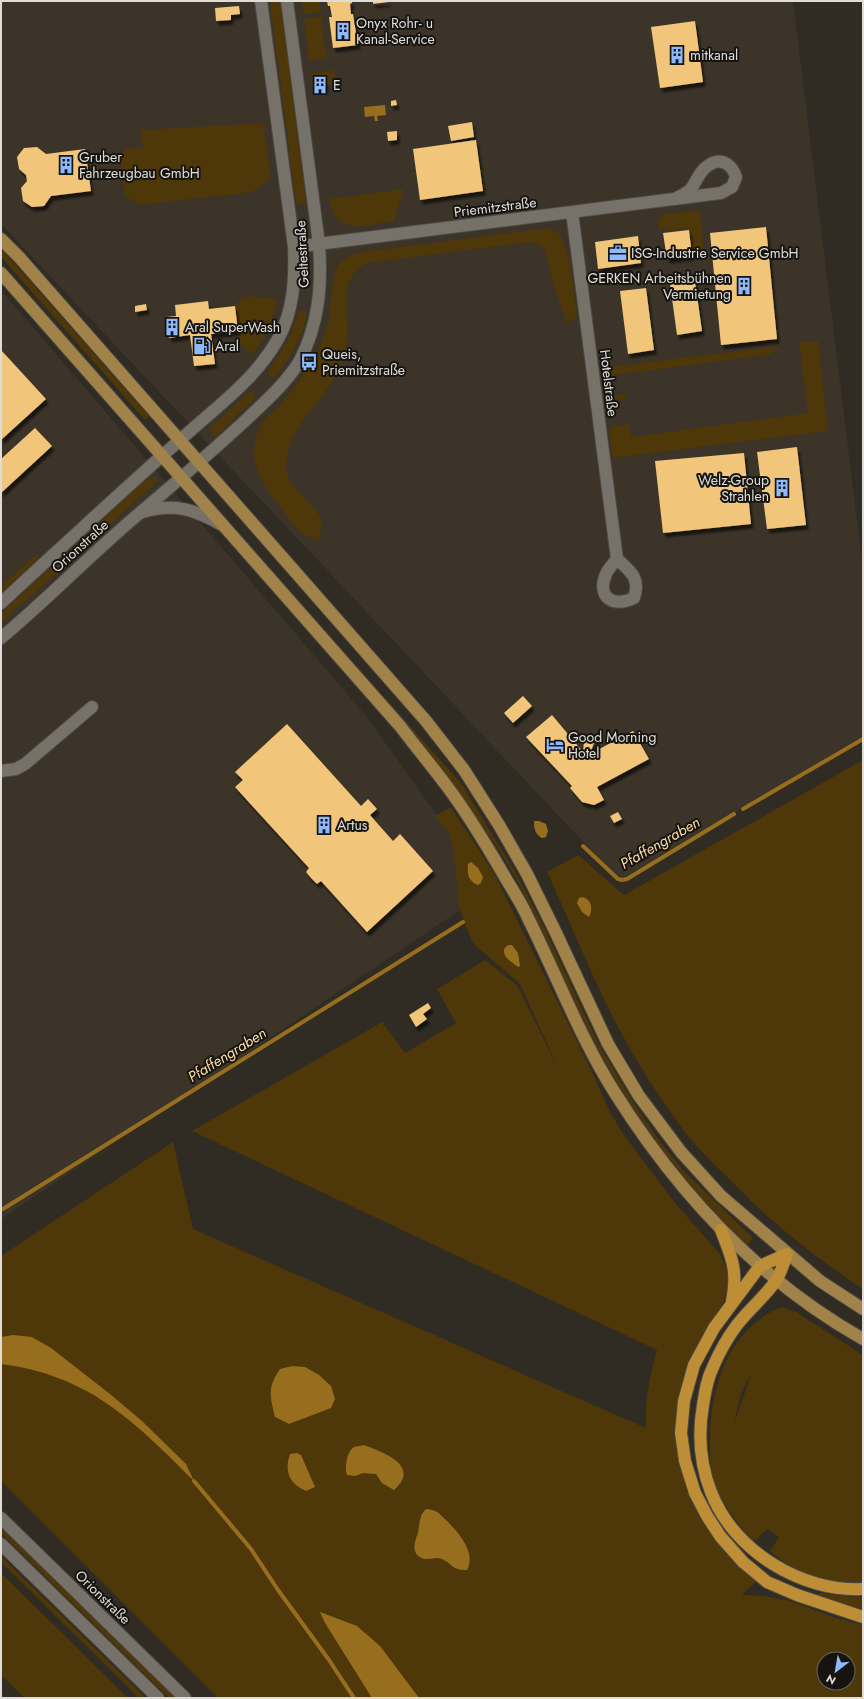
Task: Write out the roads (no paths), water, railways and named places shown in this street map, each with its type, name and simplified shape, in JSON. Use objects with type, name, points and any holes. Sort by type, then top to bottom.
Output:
[{"type":"highway","points":[[721,1230],[733,1260],[735,1276],[732,1303]]},
{"type":"highway","points":[[786,1254],[760,1266],[714,1328],[694,1364],[684,1401],[681,1433],[685,1461],[696,1493],[707,1516],[720,1536],[743,1562],[767,1582],[797,1595],[863,1617]]},
{"type":"highway","points":[[786,1254],[777,1279],[737,1325],[712,1368],[706,1386],[701,1420],[701,1453],[705,1473],[712,1493],[725,1517],[741,1538],[752,1549],[777,1567],[801,1579],[826,1586],[851,1590],[863,1589]]},
{"type":"main road","points":[[1,239],[19,257],[426,721],[464,770],[500,825],[527,874],[608,1044],[639,1096],[681,1152],[721,1196],[786,1254],[820,1281],[863,1309]]},
{"type":"main road","points":[[1,272],[400,726],[447,785],[482,837],[528,916],[564,996],[615,1093],[653,1148],[704,1212],[760,1266],[809,1304],[863,1340]]},
{"type":"street","name":"Geltestraße","points":[[162,457],[231,396],[254,373],[271,351],[283,329],[293,291],[295,272],[294,247],[261,1]]},
{"type":"street","name":"Geltestraße","points":[[181,478],[273,394],[298,363],[307,343],[318,307],[321,270],[319,244],[287,1]]},
{"type":"street","name":"Priemitzstraße","points":[[294,247],[721,193],[732,187],[736,177],[732,167],[724,162],[715,163],[705,168],[690,190],[675,198]]},
{"type":"street","name":"Hotelstraße","points":[[572,212],[617,558]]},
{"type":"street","name":"Orionstraße","points":[[1,603],[162,457]]},
{"type":"street","name":"Orionstraße","points":[[1,638],[140,512],[181,478]]},
{"type":"street","points":[[140,512],[155,508],[171,507],[187,509],[199,513],[223,525]]},
{"type":"street","points":[[1,771],[16,769],[25,764],[92,707]]},
{"type":"street","name":"Orionstraße","points":[[1,1518],[185,1698]]},
{"type":"street","points":[[1,1544],[158,1698]]},
{"type":"waterway","name":"Pfaffengraben","points":[[743,809],[863,739]]},
{"type":"waterway","name":"Pfaffengraben","points":[[583,846],[618,879],[627,879],[734,814]]},
{"type":"waterway","name":"Pfaffengraben","points":[[3,1209],[463,922]]},
{"type":"waterway","points":[[194,1481],[251,1549],[354,1698]]},
{"type":"place","name":"Onyx Rohr- u Kanal-Service","points":[[343,31]]},
{"type":"place","name":"mitkanal","points":[[677,55]]},
{"type":"place","name":"E","points":[[320,85]]},
{"type":"place","name":"Gruber Fahrzeugbau GmbH","points":[[66,165]]},
{"type":"place","name":"ISG-Industrie Service GmbH","points":[[618,253]]},
{"type":"place","name":"GERKEN Arbeitsbühnen Vermietung","points":[[744,286]]},
{"type":"place","name":"Aral SuperWash","points":[[172,327]]},
{"type":"place","name":"Aral","points":[[202,346]]},
{"type":"place","name":"Queis, Priemitzstraße","points":[[309,362]]},
{"type":"place","name":"Welz-Group Strahlen","points":[[782,488]]},
{"type":"place","name":"Good Morning Hotel","points":[[555,745]]},
{"type":"place","name":"Artus","points":[[324,825]]}]
